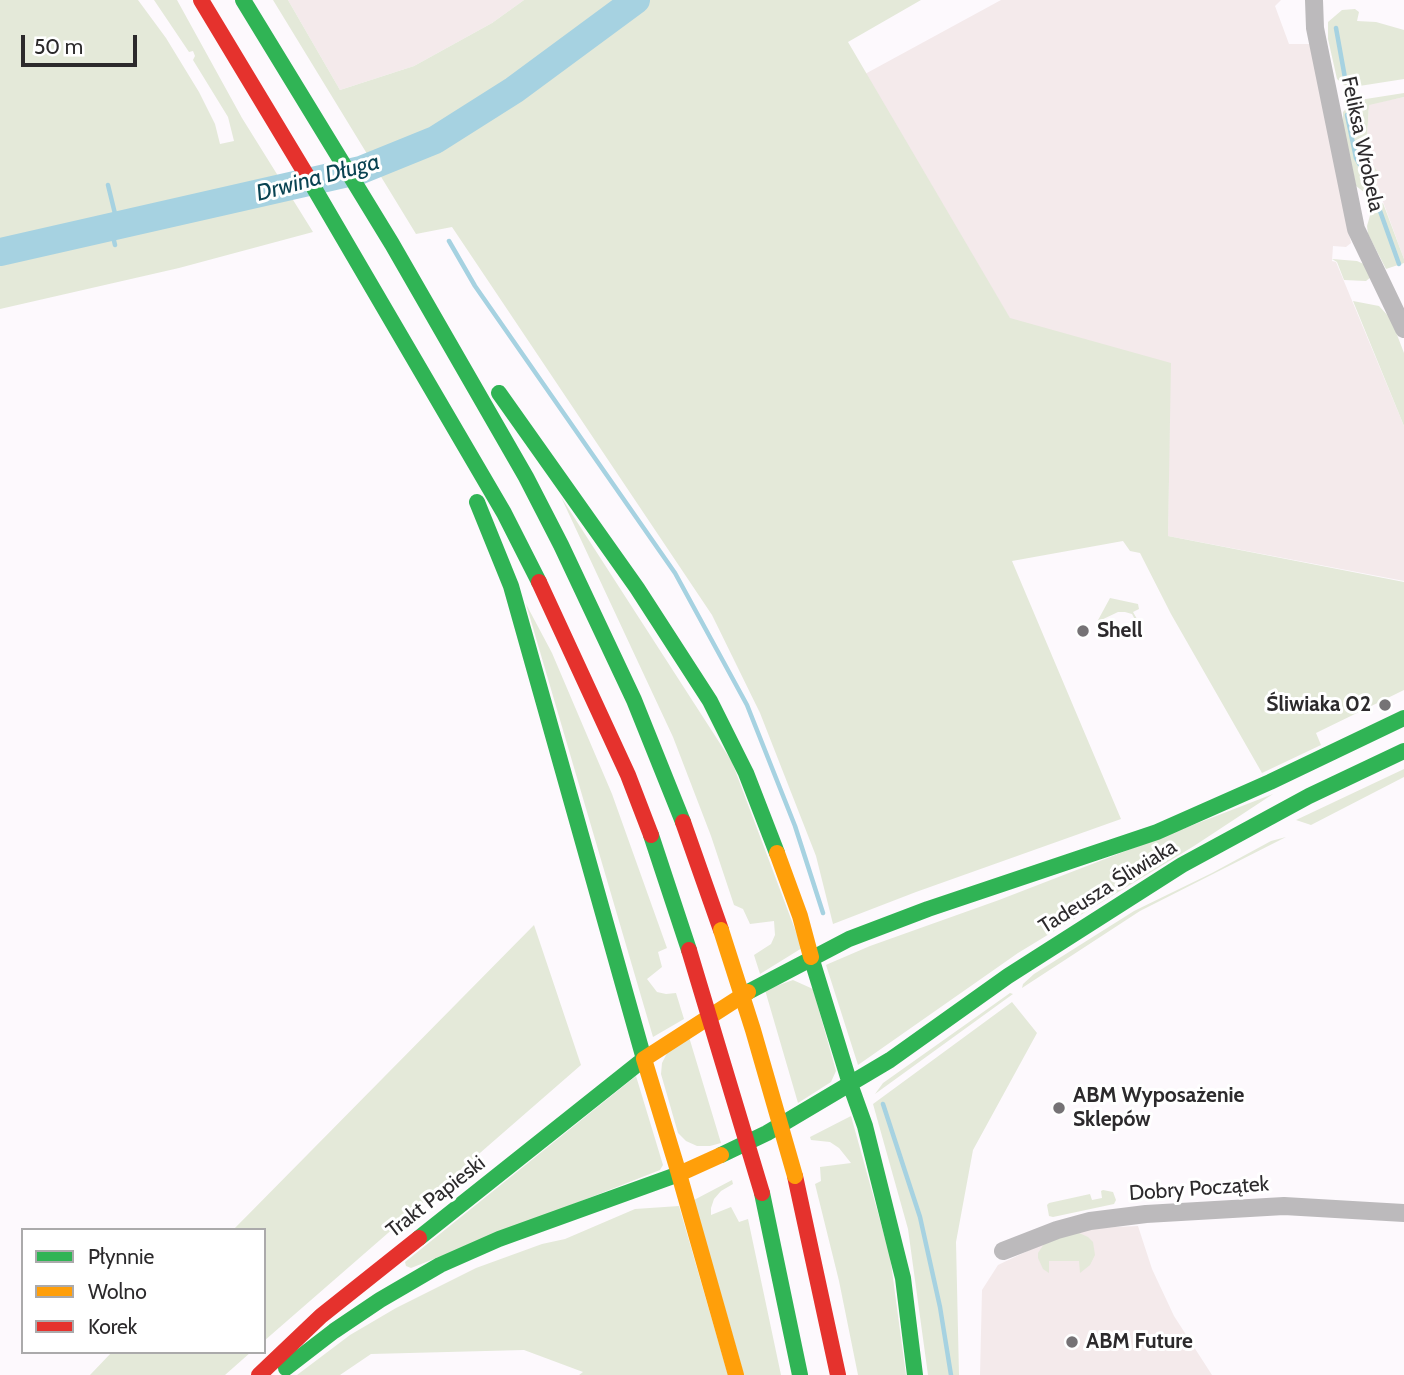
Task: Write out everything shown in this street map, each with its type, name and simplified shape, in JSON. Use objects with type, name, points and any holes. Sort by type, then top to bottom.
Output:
[{"type":"main road","points":[[201,0],[358,258],[504,513],[553,609],[628,775],[689,950],[761,1193],[800,1375]]},
{"type":"main road","points":[[243,0],[392,244],[526,477],[605,635],[634,700],[683,822],[753,1030],[795,1176],[838,1375]]},
{"type":"main road","points":[[392,244],[637,588],[710,701],[740,761],[800,916],[865,1126],[903,1278],[915,1375]]},
{"type":"main road","points":[[406,341],[492,535],[511,586],[736,1375]]},
{"type":"main road","name":"Tadeusza Śliwiaka","points":[[644,1059],[766,981],[849,939],[928,909],[1157,832],[1404,718]]},
{"type":"main road","name":"Tadeusza Śliwiaka","points":[[679,1174],[767,1133],[890,1060],[1009,976],[1224,841],[1309,796],[1404,751]]},
{"type":"main road","name":"Trakt Papieski","points":[[259,1375],[321,1316],[644,1059]]},
{"type":"main road","points":[[278,1375],[334,1331],[440,1265],[499,1239],[679,1174]]},
{"type":"street","name":"Feliksa Wrobela","points":[[1314,0],[1315,28],[1356,229],[1404,329]]},
{"type":"street","name":"Dobry Początek","points":[[1003,1251],[1057,1230],[1090,1221],[1146,1214],[1284,1206],[1404,1213]]},
{"type":"shaded area","points":[[288,0],[524,0],[492,23],[414,66],[340,90]]},
{"type":"shaded area","points":[[1001,0],[1281,0],[1275,6],[1289,44],[1315,44],[1351,243],[1346,247],[1333,246],[1332,261],[1336,262],[1404,426],[1404,581],[1168,536],[1170,364],[1010,319],[865,74]]},
{"type":"shaded area","points":[[1404,97],[1404,259],[1366,155],[1369,104]]},
{"type":"shaded area","points":[[1138,1226],[1152,1269],[1174,1316],[1212,1375],[980,1375],[982,1290],[998,1265],[1044,1243],[1094,1228]]},
{"type":"green space","points":[[0,0],[138,0],[166,38],[199,92],[215,124],[220,144],[234,141],[228,117],[193,60],[193,51],[189,52],[154,0],[177,0],[242,118],[313,232],[179,268],[0,309]]},
{"type":"green space","points":[[273,0],[288,0],[340,90],[414,66],[492,23],[524,0],[921,0],[848,42],[1010,318],[1171,363],[1168,536],[1404,582],[1404,690],[1316,733],[1321,745],[1262,773],[1171,614],[1140,553],[1130,551],[1123,541],[1012,561],[1121,819],[833,924],[816,856],[760,713],[712,615],[452,227],[416,234]]},
{"type":"green space","points":[[1355,9],[1359,12],[1357,21],[1376,22],[1404,30],[1404,79],[1353,87],[1344,85],[1337,79],[1328,39],[1328,22],[1342,10]]},
{"type":"green space","points":[[1404,93],[1404,97],[1369,105],[1366,154],[1379,174],[1376,183],[1378,189],[1364,192],[1356,186],[1343,112],[1353,101]]},
{"type":"green space","points":[[1383,203],[1404,259],[1404,263],[1386,269],[1368,234],[1367,226],[1371,212]]},
{"type":"green space","points":[[1332,259],[1357,261],[1366,265],[1371,277],[1366,281],[1344,280],[1337,262]]},
{"type":"green space","points":[[1353,301],[1379,306],[1391,319],[1404,353],[1404,426]]},
{"type":"green space","points":[[561,497],[732,762],[802,948],[760,974],[754,955],[771,944],[775,935],[774,921],[750,924],[743,909],[734,905],[673,737]]},
{"type":"green space","points":[[1110,598],[1138,604],[1139,609],[1133,612],[1141,626],[1139,627],[1132,614],[1125,612],[1118,612],[1097,622]]},
{"type":"green space","points":[[526,604],[552,653],[612,794],[667,948],[658,952],[662,967],[647,979],[657,992],[676,993],[684,1019],[653,1037]]},
{"type":"green space","points":[[1404,769],[1404,777],[1311,825],[1296,820]]},
{"type":"green space","points":[[1273,794],[1194,846],[1018,953],[858,1065],[826,965]]},
{"type":"green space","points":[[1286,837],[1140,911],[1022,988],[1034,974],[1134,911],[1271,841]]},
{"type":"green space","points":[[534,925],[581,1065],[266,1339],[266,1228],[235,1228]]},
{"type":"green space","points":[[793,980],[813,989],[836,1071],[831,1082],[798,1103],[765,990]]},
{"type":"green space","points":[[1010,993],[1013,994],[875,1094],[883,1083]]},
{"type":"green space","points":[[1012,1002],[1037,1033],[973,1150],[956,1242],[959,1375],[928,1375],[908,1229],[873,1104]]},
{"type":"green space","points":[[689,1037],[721,1143],[710,1146],[697,1146],[678,1133],[661,1074],[667,1053]]},
{"type":"green space","points":[[636,1076],[663,1165],[660,1170],[411,1268],[406,1266],[405,1262]]},
{"type":"green space","points":[[851,1116],[890,1256],[906,1375],[858,1375],[839,1281],[815,1184],[821,1181],[820,1167],[851,1163],[839,1148],[830,1142],[811,1140],[810,1137]]},
{"type":"green space","points":[[732,1180],[733,1184],[714,1199],[711,1215],[731,1207],[739,1222],[748,1219],[781,1375],[744,1375],[694,1200]]},
{"type":"green space","points":[[1103,1190],[1113,1192],[1116,1200],[1114,1204],[1049,1216],[1049,1203],[1090,1194],[1092,1200],[1102,1198]]},
{"type":"green space","points":[[679,1206],[728,1375],[579,1375],[583,1372],[524,1350],[371,1354],[340,1375],[297,1375],[350,1335],[396,1308],[476,1268],[542,1244],[565,1239],[635,1209]]},
{"type":"green space","points":[[1077,1232],[1093,1242],[1095,1255],[1090,1265],[1080,1273],[1079,1261],[1049,1261],[1049,1273],[1043,1269],[1038,1253],[1046,1241]]},
{"type":"green space","points":[[110,1354],[249,1354],[225,1375],[90,1375]]},
{"type":"waterway","name":"Drwina Długa","points":[[0,252],[361,170],[435,140],[514,90],[636,0]]},
{"type":"waterway","points":[[1336,28],[1345,78]]},
{"type":"waterway","points":[[1347,115],[1356,158],[1371,185]]},
{"type":"waterway","points":[[108,185],[118,226]]},
{"type":"waterway","points":[[1380,211],[1399,264]]},
{"type":"waterway","points":[[111,228],[115,245]]},
{"type":"waterway","points":[[449,241],[475,286],[675,573],[747,705],[795,826],[823,913]]},
{"type":"waterway","points":[[883,1104],[920,1217],[940,1307],[951,1375]]},
{"type":"traffic: fast","points":[[243,0],[392,244],[526,477],[634,700],[683,822]]},
{"type":"traffic: fast","points":[[307,176],[504,513],[539,582]]},
{"type":"traffic: fast","points":[[499,393],[637,588],[710,701],[746,773],[777,853]]},
{"type":"traffic: fast","points":[[477,502],[511,586],[644,1059]]},
{"type":"traffic: fast","points":[[748,992],[849,939],[928,909],[1157,832],[1404,718]]},
{"type":"traffic: fast","points":[[721,1155],[767,1133],[890,1060],[1008,976],[1182,865],[1309,796],[1404,751]]},
{"type":"traffic: fast","points":[[651,835],[689,950]]},
{"type":"traffic: fast","points":[[811,957],[850,1084]]},
{"type":"traffic: fast","points":[[419,1238],[644,1059]]},
{"type":"traffic: fast","points":[[850,1084],[865,1126],[903,1278],[915,1375]]},
{"type":"traffic: fast","points":[[286,1368],[380,1300],[440,1265],[499,1239],[679,1174]]},
{"type":"traffic: fast","points":[[762,1193],[800,1375]]},
{"type":"traffic: slow","points":[[777,853],[800,916],[811,957]]},
{"type":"traffic: slow","points":[[721,930],[795,1176]]},
{"type":"traffic: slow","points":[[721,1155],[679,1174],[644,1059],[748,992]]},
{"type":"traffic: slow","points":[[679,1174],[736,1375]]},
{"type":"traffic: jam","points":[[201,0],[307,176]]},
{"type":"traffic: jam","points":[[539,582],[628,775],[651,835]]},
{"type":"traffic: jam","points":[[683,822],[721,930]]},
{"type":"traffic: jam","points":[[689,950],[762,1193]]},
{"type":"traffic: jam","points":[[795,1176],[838,1375]]},
{"type":"traffic: jam","points":[[259,1375],[321,1316],[419,1238]]},
{"type":"place","name":"Shell","points":[[1083,631]]},
{"type":"place","name":"Śliwiaka 02","points":[[1385,705]]},
{"type":"place","name":"ABM Wyposażenie Sklepów","points":[[1059,1108]]},
{"type":"place","name":"ABM Future","points":[[1072,1342]]}]
